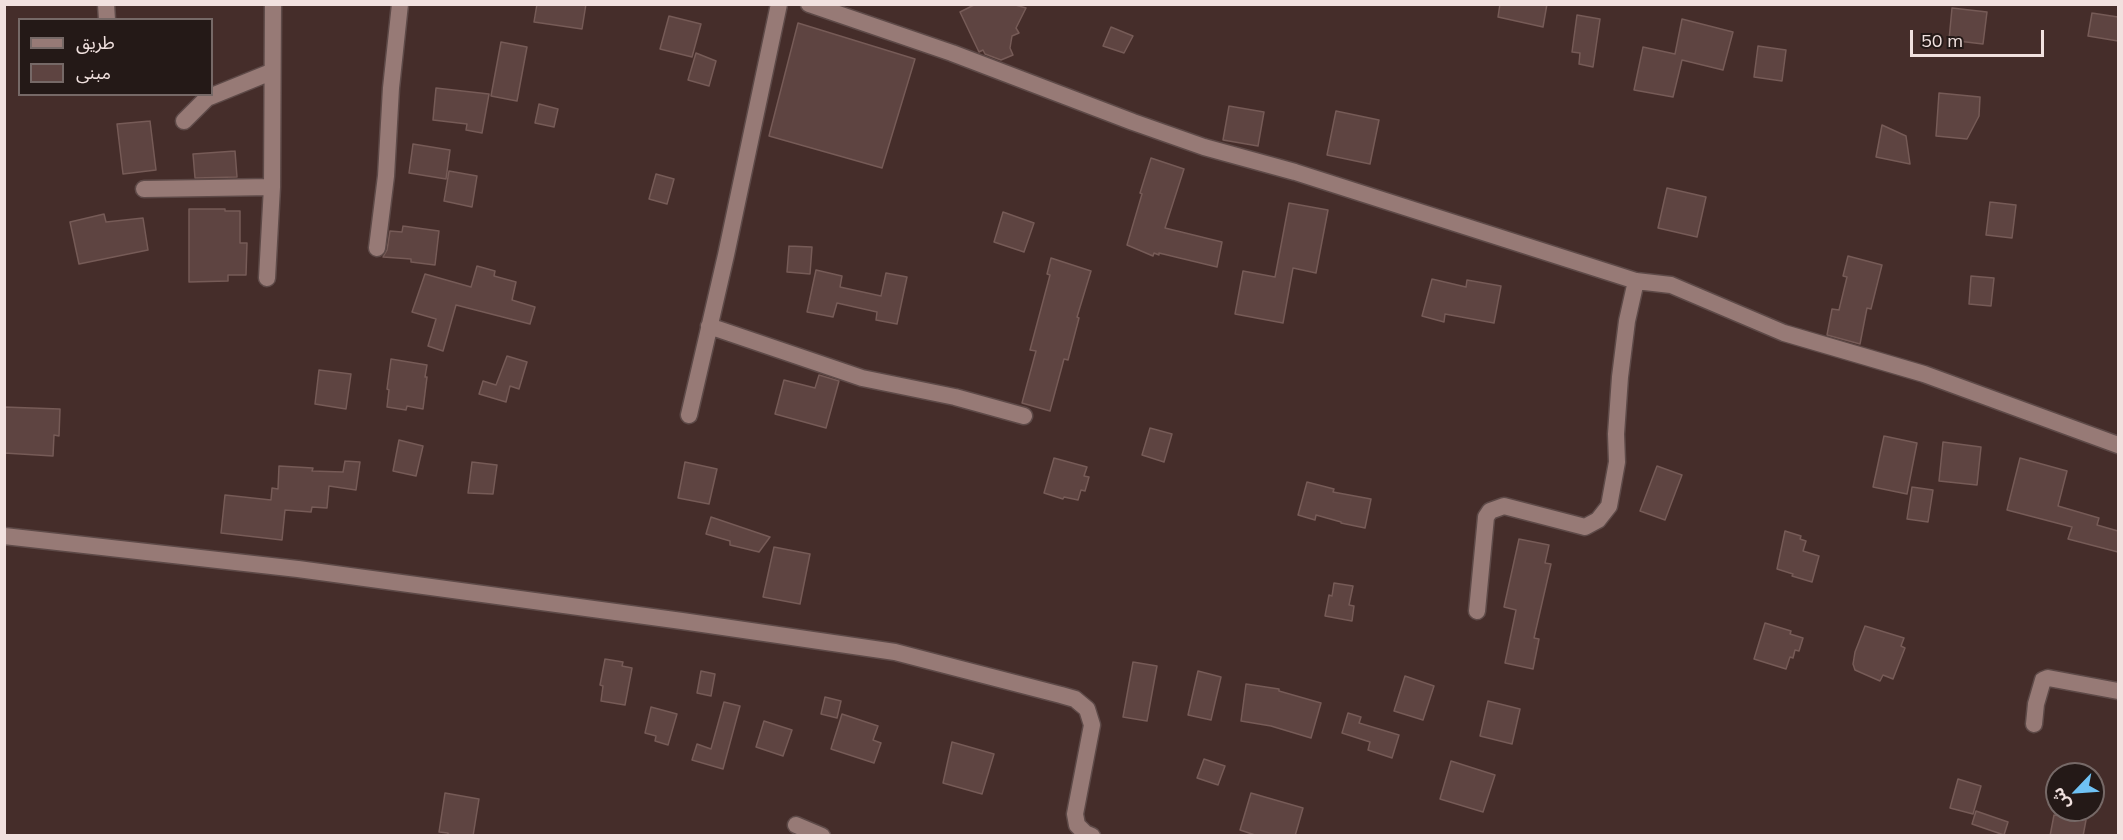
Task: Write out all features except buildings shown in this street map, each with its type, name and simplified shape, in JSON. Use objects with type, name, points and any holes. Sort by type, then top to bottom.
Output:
[{"type":"street","points":[[267,278],[272,187],[273,4]]},
{"type":"street","points":[[377,248],[386,176],[391,88],[400,4]]},
{"type":"street","points":[[689,415],[779,4]]},
{"type":"street","points":[[809,4],[952,53],[1204,147],[1295,172],[1636,280],[1671,285],[1784,333],[1924,374],[2118,445]]},
{"type":"street","points":[[213,96],[271,72]]},
{"type":"street","points":[[184,121],[212,96]]},
{"type":"street","points":[[144,189],[272,187]]},
{"type":"street","points":[[1477,611],[1486,517],[1490,511],[1504,506],[1586,527],[1598,520],[1609,506],[1617,462],[1616,435],[1620,377],[1627,321],[1636,280]]},
{"type":"street","points":[[709,326],[862,378],[955,398],[1023,416]]},
{"type":"street","points":[[4,536],[309,571],[895,652],[1061,695],[1075,699],[1087,709],[1092,725],[1075,814],[1077,825],[1092,836]]},
{"type":"street","points":[[2034,724],[2036,704],[2043,680],[2048,678],[2118,691]]},
{"type":"street","points":[[796,825],[822,836]]}]
